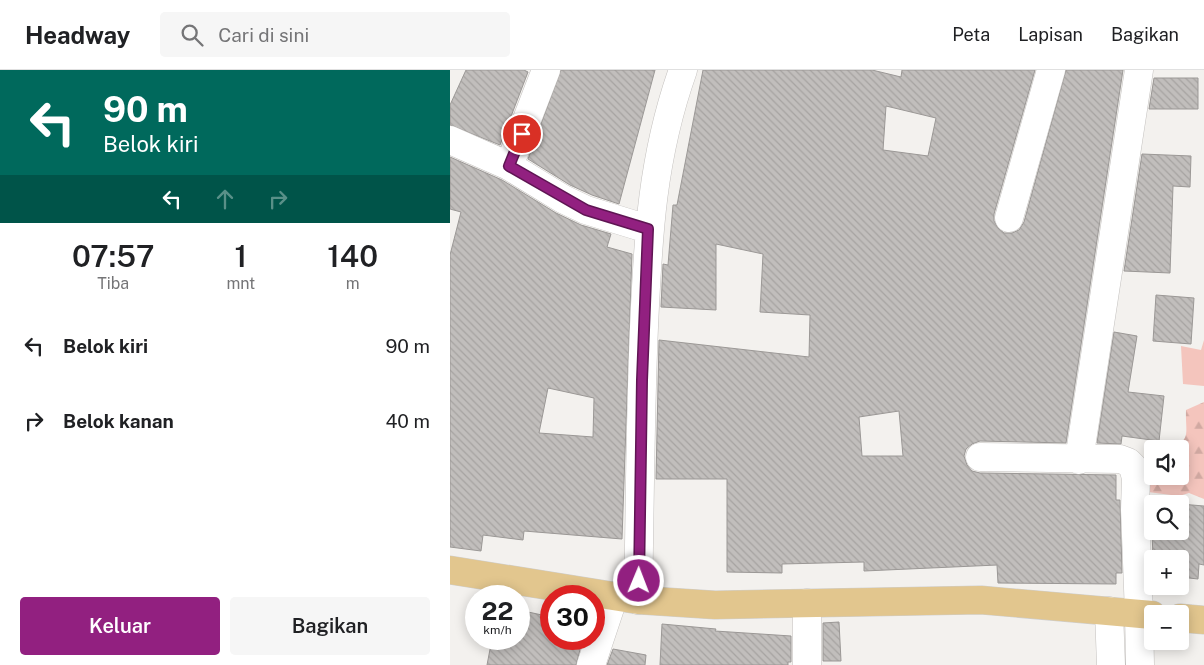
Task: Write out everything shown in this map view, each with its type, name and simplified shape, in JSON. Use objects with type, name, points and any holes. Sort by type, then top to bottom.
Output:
[{"type":"highway","points":[[450,570],[626,598],[715,605],[993,600],[1144,615]]},
{"type":"highway","points":[[1189,619],[1204,620]]},
{"type":"street","points":[[509,166],[546,70]]},
{"type":"street","points":[[591,665],[626,598],[642,380],[648,229],[655,175],[674,95],[683,70]]},
{"type":"street","points":[[1009,218],[1051,70]]},
{"type":"street","points":[[1079,460],[1139,70]]},
{"type":"street","points":[[450,140],[509,166],[586,210],[648,229]]},
{"type":"street","points":[[980,457],[1079,460],[1120,459],[1128,462],[1133,467],[1136,478],[1135,510],[1145,605]]},
{"type":"street","points":[[807,603],[807,665]]},
{"type":"street","points":[[1109,612],[1111,665]]},
{"type":"street","points":[[1140,665],[1144,632]]},
{"type":"green space","points":[[1204,340],[1204,386],[1183,384],[1181,346],[1201,350]]},
{"type":"green space","points":[[1204,402],[1204,499],[1189,493],[1171,495],[1148,492],[1144,486],[1189,485],[1189,440],[1183,440],[1186,435],[1186,410]]},
{"type":"building","points":[[466,70],[524,70],[528,72],[500,145],[450,125],[450,105]]},
{"type":"building","points":[[561,70],[655,70],[619,204],[570,185],[528,159]]},
{"type":"building","points":[[703,70],[872,70],[901,77],[902,70],[1035,70],[994,214],[994,221],[998,228],[1004,233],[1012,233],[1019,230],[1024,222],[1066,70],[1123,70],[1066,443],[980,441],[966,449],[964,456],[967,465],[972,471],[980,473],[1116,475],[1116,500],[1120,500],[1122,573],[1116,573],[1116,584],[998,583],[997,565],[864,571],[864,562],[782,564],[782,573],[727,572],[727,479],[656,479],[659,340],[809,357],[810,315],[760,312],[763,254],[716,244],[716,310],[661,307],[663,264],[668,265],[673,205],[677,205]],"holes":[[[886,106],[936,118],[928,156],[883,150]],[[899,411],[903,456],[862,456],[859,417]]]},
{"type":"building","points":[[1154,78],[1198,78],[1198,109],[1149,109]]},
{"type":"building","points":[[1142,154],[1191,156],[1190,187],[1173,186],[1170,273],[1124,271]]},
{"type":"building","points":[[450,157],[502,180],[556,213],[581,225],[611,234],[607,247],[632,254],[622,539],[524,531],[523,540],[483,535],[481,551],[450,547],[450,255],[461,212],[450,209]],"holes":[[[548,388],[594,398],[593,437],[539,433]]]},
{"type":"building","points":[[1156,295],[1194,298],[1191,344],[1153,341]]},
{"type":"building","points":[[1114,332],[1137,336],[1128,392],[1164,396],[1159,440],[1122,436],[1121,444],[1097,443]]},
{"type":"building","points":[[1189,505],[1204,506],[1204,565],[1199,564],[1198,579],[1189,578],[1189,550],[1153,550],[1152,540],[1189,540]]},
{"type":"building","points":[[530,612],[540,615],[540,650],[580,650],[576,665],[487,665],[490,650],[530,650]]},
{"type":"building","points":[[839,622],[841,661],[823,661],[823,623]]},
{"type":"building","points":[[662,624],[716,629],[715,631],[791,636],[791,662],[788,662],[788,665],[660,665]]},
{"type":"building","points":[[613,649],[646,655],[645,665],[607,665]]},
{"type":"route","points":[[522,134],[509,166],[563,199],[586,210],[648,229],[642,380],[639,581]]}]
